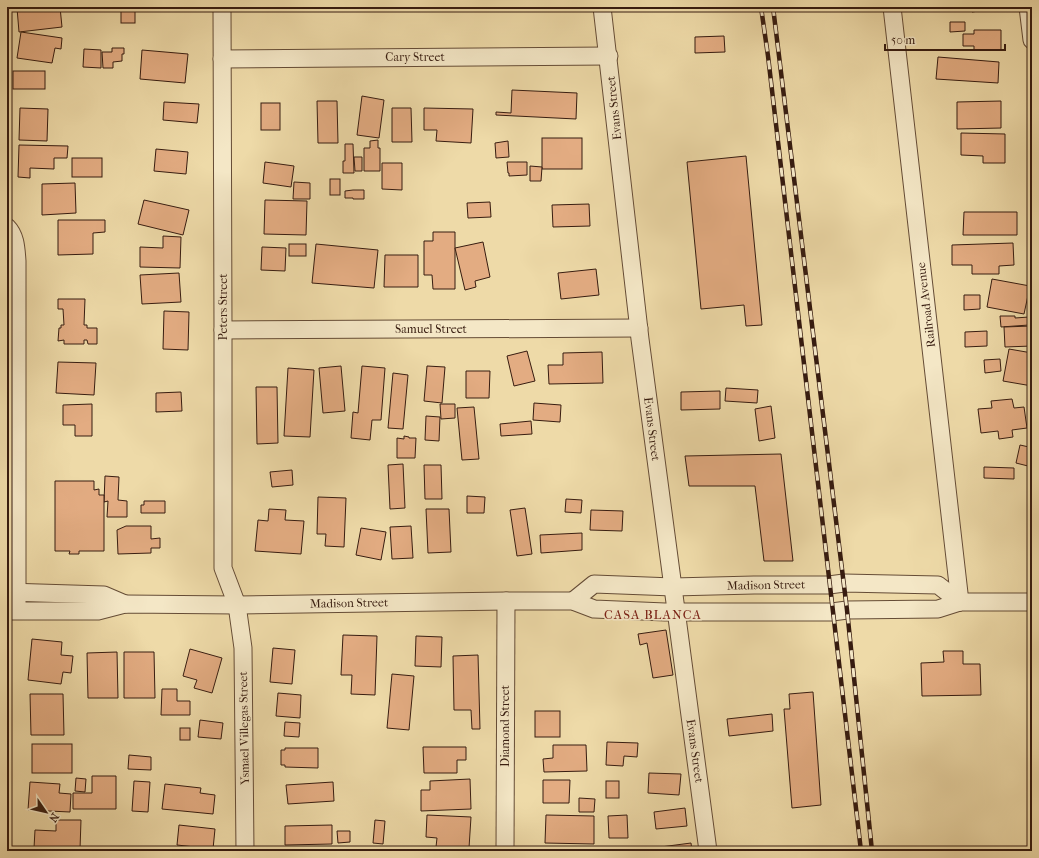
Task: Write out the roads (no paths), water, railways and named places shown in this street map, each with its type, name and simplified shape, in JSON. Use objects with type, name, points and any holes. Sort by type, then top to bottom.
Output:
[{"type":"street","name":"Peters Street","points":[[222,7],[223,568],[237,605]]},
{"type":"street","name":"Evans Street","points":[[602,7],[609,56],[639,328],[708,851]]},
{"type":"street","name":"Railroad Avenue","points":[[892,7],[960,602]]},
{"type":"street","points":[[1028,7],[1032,40]]},
{"type":"street","name":"Cary Street","points":[[222,59],[609,56]]},
{"type":"street","points":[[7,227],[10,230],[15,242],[17,261],[12,611]]},
{"type":"street","name":"Samuel Street","points":[[223,330],[639,328]]},
{"type":"street","name":"Madison Street","points":[[573,601],[594,584],[673,587],[829,585],[844,583],[938,585],[960,602]]},
{"type":"street","name":"Madison Street","points":[[12,592],[104,595],[124,604]]},
{"type":"street","name":"Diamond Street","points":[[504,851],[506,601]]},
{"type":"street","name":"Madison Street","points":[[12,611],[98,611],[124,604],[237,605],[573,601],[594,609],[677,612],[832,612],[847,610],[938,609],[960,602],[1032,602]]},
{"type":"street","name":"Ysmael Villegas Street","points":[[237,605],[243,648],[246,851]]},
{"type":"railway","points":[[761,7],[861,851]]},
{"type":"railway","points":[[773,7],[847,610],[872,851]]},
{"type":"district","name":"CASA BLANCA","points":[[653,614]]}]
